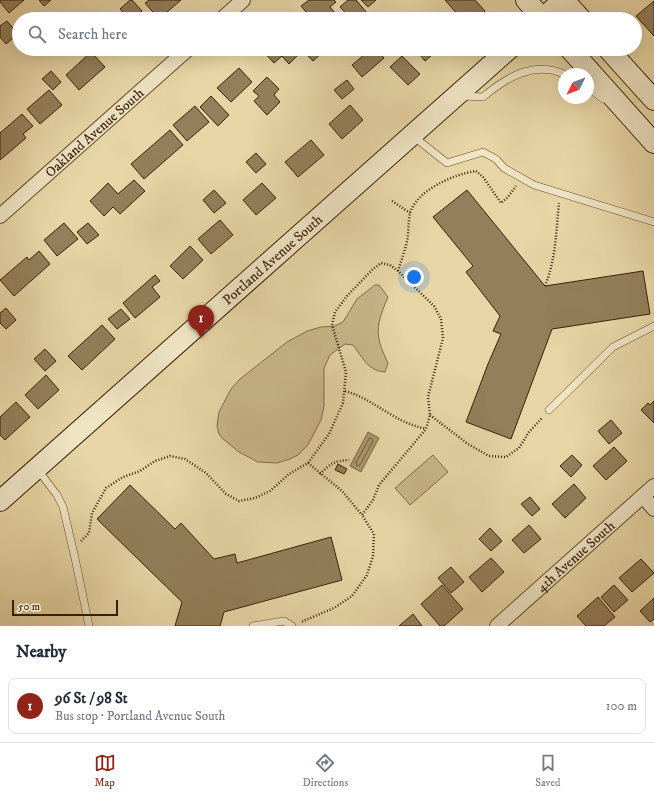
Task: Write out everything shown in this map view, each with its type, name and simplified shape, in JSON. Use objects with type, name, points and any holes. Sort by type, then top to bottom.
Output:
[{"type":"main road","points":[[526,0],[536,12]]},
{"type":"main road","points":[[550,12],[563,0],[574,12]]},
{"type":"main road","name":"Portland Avenue South","points":[[0,501],[501,56]]},
{"type":"main road","points":[[576,56],[654,144]]},
{"type":"main road","points":[[614,56],[654,100]]},
{"type":"street","points":[[230,12],[243,0]]},
{"type":"street","name":"Oakland Avenue South","points":[[0,216],[180,56]]},
{"type":"street","name":"4th Avenue South","points":[[497,626],[654,486]]},
{"type":"street","points":[[643,496],[654,509]]},
{"type":"lane","points":[[458,96],[484,97],[497,85],[514,75],[536,69],[558,71]]},
{"type":"lane","points":[[594,91],[654,144]]},
{"type":"lane","points":[[412,135],[447,163],[483,152],[496,159],[504,168],[534,185],[620,211],[642,220],[654,222]]},
{"type":"lane","points":[[549,410],[613,347],[654,326]]},
{"type":"lane","points":[[37,468],[57,495],[63,507],[89,626]]},
{"type":"lane","points":[[253,626],[284,621],[292,626]]},
{"type":"path","points":[[398,271],[407,241],[410,213],[417,200],[428,190],[464,173],[476,171],[483,177],[501,203],[508,197],[521,178]]},
{"type":"path","points":[[545,286],[551,273],[555,250],[560,193]]},
{"type":"path","points":[[392,201],[410,213]]},
{"type":"path","points":[[73,548],[90,533],[92,513],[106,488],[123,477],[140,471],[155,461],[170,456],[185,459],[206,473],[226,494],[239,501],[255,498],[270,492],[289,474],[308,463],[329,434],[343,403],[346,372],[332,325],[335,312],[347,296],[372,270],[381,263],[390,265],[398,271],[434,306],[441,319],[443,338],[428,398],[430,415],[426,429],[379,485],[373,500],[362,515]]},
{"type":"path","points":[[345,391],[357,394],[392,415],[412,425],[426,429]]},
{"type":"path","points":[[430,415],[468,444],[489,456],[506,457],[519,448],[529,432],[549,410]]},
{"type":"path","points":[[320,474],[329,465],[337,460],[349,460]]},
{"type":"path","points":[[292,626],[334,608],[352,596],[367,575],[373,556],[374,534],[362,515],[342,491],[308,463]]},
{"type":"shaded area","points":[[375,285],[379,285],[388,297],[381,315],[378,330],[380,345],[388,363],[385,372],[374,369],[366,363],[353,345],[345,344],[330,355],[324,368],[324,406],[321,420],[308,445],[298,455],[290,459],[277,463],[258,462],[239,452],[222,438],[219,434],[217,426],[219,412],[231,389],[240,379],[287,342],[307,331],[321,327],[335,326],[343,322],[357,299]]},
{"type":"shaded area","points":[[433,455],[448,472],[410,505],[395,488]]},
{"type":"water","points":[[368,432],[379,438],[361,472],[350,466]]},
{"type":"building","points":[[0,0],[24,0],[9,13]]},
{"type":"building","points":[[39,0],[51,0],[44,6]]},
{"type":"building","points":[[132,0],[142,11],[123,12],[120,9]]},
{"type":"building","points":[[149,0],[181,0],[167,12],[153,12],[145,3]]},
{"type":"building","points":[[309,0],[334,0],[336,2],[330,7],[334,12],[306,12],[301,6]]},
{"type":"building","points":[[348,0],[356,0],[366,12],[345,12],[340,7]]},
{"type":"building","points":[[361,0],[376,0],[368,7]]},
{"type":"building","points":[[445,0],[475,0],[485,11],[484,12],[455,12]]},
{"type":"building","points":[[654,1],[654,36],[642,23],[641,12]]},
{"type":"building","points":[[7,21],[12,27],[12,39],[6,44],[0,37],[0,26]]},
{"type":"building","points":[[87,56],[95,56],[105,67],[79,90],[66,75]]},
{"type":"building","points":[[268,56],[282,56],[274,63]]},
{"type":"building","points":[[282,56],[297,56],[289,64]]},
{"type":"building","points":[[308,56],[318,56],[313,61]]},
{"type":"building","points":[[363,56],[382,56],[384,58],[362,77],[352,65]]},
{"type":"building","points":[[402,56],[420,74],[408,85],[390,67]]},
{"type":"building","points":[[421,56],[431,56],[425,61]]},
{"type":"building","points":[[239,68],[252,82],[231,102],[217,88]]},
{"type":"building","points":[[51,71],[61,82],[53,90],[42,79]]},
{"type":"building","points":[[267,77],[279,89],[274,95],[280,102],[267,115],[254,101],[259,96],[253,91]]},
{"type":"building","points":[[347,80],[354,89],[342,99],[334,90]]},
{"type":"building","points":[[49,90],[62,105],[40,124],[27,109]]},
{"type":"building","points":[[211,96],[229,115],[218,126],[200,107]]},
{"type":"building","points":[[350,105],[363,120],[342,139],[329,124]]},
{"type":"building","points":[[195,106],[209,122],[187,141],[173,125]]},
{"type":"building","points":[[22,114],[33,126],[23,134],[26,138],[0,160],[0,133]]},
{"type":"building","points":[[170,130],[183,145],[144,179],[131,164]]},
{"type":"building","points":[[311,140],[324,155],[298,177],[285,162]]},
{"type":"building","points":[[256,153],[266,164],[256,173],[246,162]]},
{"type":"building","points":[[134,180],[145,191],[120,214],[113,207],[104,216],[90,201],[108,183],[118,194]]},
{"type":"building","points":[[262,183],[276,198],[256,215],[243,200]]},
{"type":"building","points":[[214,190],[226,203],[214,213],[203,200]]},
{"type":"building","points":[[467,190],[545,286],[643,271],[650,314],[552,329],[511,439],[466,422],[501,334],[493,331],[500,316],[466,272],[473,266],[433,217]]},
{"type":"building","points":[[220,220],[233,235],[211,254],[198,239]]},
{"type":"building","points":[[64,223],[78,239],[57,256],[44,240]]},
{"type":"building","points":[[88,223],[99,235],[87,244],[77,232]]},
{"type":"building","points":[[190,246],[203,260],[183,279],[170,266]]},
{"type":"building","points":[[39,251],[50,264],[14,296],[0,280],[27,257],[29,260]]},
{"type":"building","points":[[155,275],[160,281],[152,287],[160,297],[135,318],[123,303]]},
{"type":"building","points":[[6,308],[16,320],[6,329],[0,323],[0,313]]},
{"type":"building","points":[[121,309],[130,319],[117,329],[108,319]]},
{"type":"building","points":[[102,325],[115,339],[82,370],[68,356]]},
{"type":"building","points":[[45,349],[56,361],[45,371],[34,359]]},
{"type":"building","points":[[46,375],[59,390],[38,409],[25,395]]},
{"type":"building","points":[[654,401],[654,423],[641,410],[648,403],[650,405]]},
{"type":"building","points":[[16,402],[30,417],[5,440],[0,435],[0,417]]},
{"type":"building","points":[[611,420],[622,433],[609,444],[598,431]]},
{"type":"building","points":[[614,447],[627,461],[606,480],[593,466]]},
{"type":"building","points":[[572,455],[582,465],[571,477],[560,466]]},
{"type":"building","points":[[338,464],[347,469],[344,474],[335,470]]},
{"type":"building","points":[[574,484],[586,498],[565,518],[552,504]]},
{"type":"building","points":[[130,485],[175,529],[181,523],[214,559],[235,554],[237,563],[331,537],[342,580],[224,612],[220,626],[175,626],[182,602],[97,519]]},
{"type":"building","points":[[530,497],[540,509],[532,516],[521,504]]},
{"type":"building","points":[[529,525],[541,539],[524,553],[512,540]]},
{"type":"building","points":[[490,528],[502,541],[491,551],[479,539]]},
{"type":"building","points":[[491,558],[504,572],[482,592],[469,577]]},
{"type":"building","points":[[641,559],[654,573],[632,592],[619,578]]},
{"type":"building","points":[[451,567],[464,582],[451,593],[438,578]]},
{"type":"building","points":[[442,585],[463,609],[444,626],[440,626],[421,604]]},
{"type":"building","points":[[614,585],[628,600],[614,612],[601,597]]},
{"type":"building","points":[[598,597],[615,617],[604,626],[586,626],[577,616]]},
{"type":"building","points":[[654,598],[654,619],[650,622],[640,611]]},
{"type":"building","points":[[413,614],[422,626],[399,626]]},
{"type":"place","name":"96 St / 98 St","points":[[201,338]]}]
